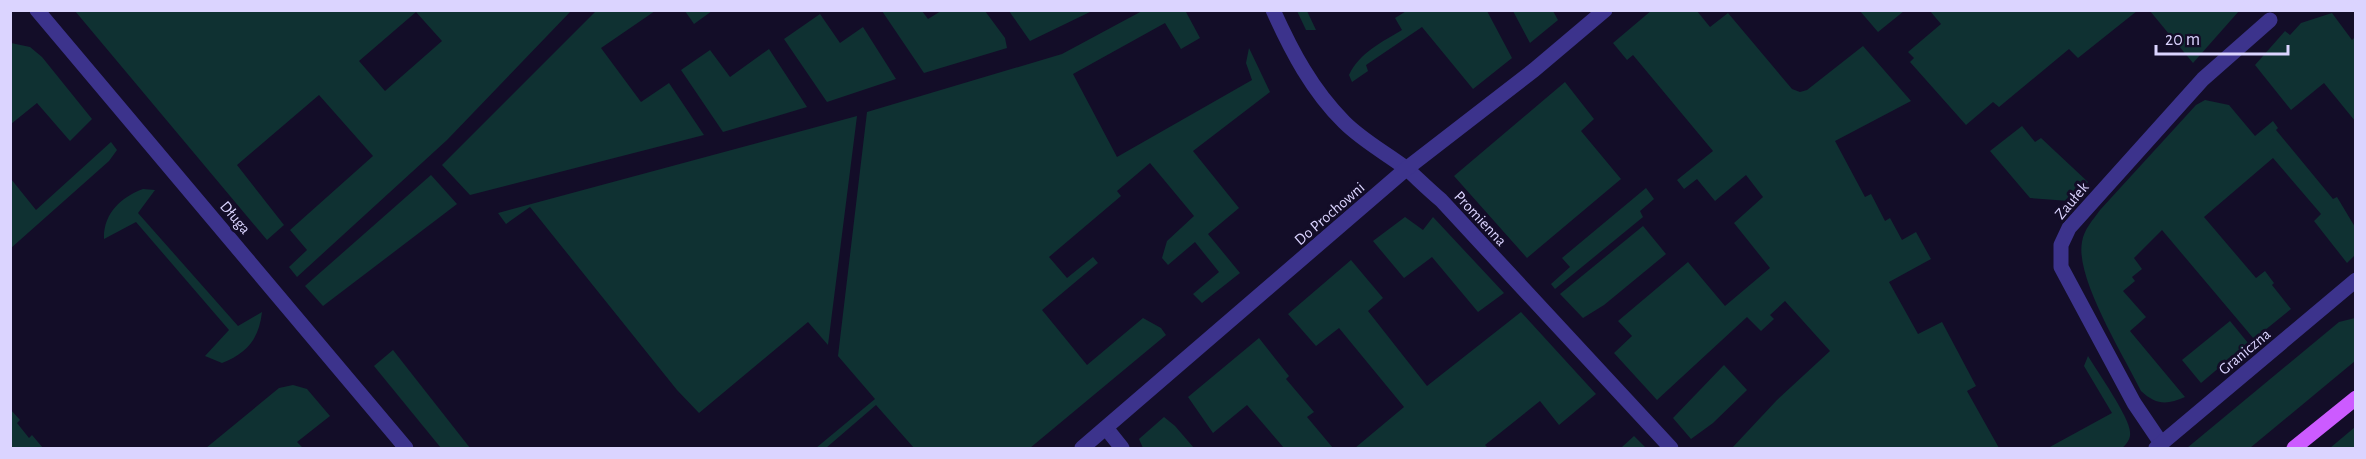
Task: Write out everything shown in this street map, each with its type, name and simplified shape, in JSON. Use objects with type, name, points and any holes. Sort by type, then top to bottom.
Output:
[{"type":"main road","points":[[2294,448],[2355,398]]},
{"type":"street","name":"Długa","points":[[37,10],[406,448]]},
{"type":"street","name":"Promienna","points":[[1273,10],[1290,48],[1313,86],[1345,123],[1374,148],[1406,169],[1441,200],[1671,448]]},
{"type":"street","name":"Do Prochowni","points":[[1082,448],[1406,169],[1534,70],[1605,10]]},
{"type":"street","name":"Zaułek","points":[[2158,446],[2061,267],[2061,245],[2069,228],[2203,79],[2270,20]]},
{"type":"street","name":"Graniczna","points":[[2158,446],[2355,280]]},
{"type":"street","points":[[1106,428],[1122,448]]},
{"type":"green space","points":[[1408,10],[1487,11],[1512,58],[1473,89],[1422,27],[1366,65],[1368,71],[1352,82],[1349,75],[1353,67],[1372,49],[1402,30],[1395,18]]},
{"type":"green space","points":[[1652,10],[1697,11],[1710,27],[1728,13],[1792,89],[1800,92],[1807,90],[1863,46],[1911,101],[1835,141],[1865,197],[1871,194],[1885,221],[1890,218],[1902,240],[1916,232],[1931,259],[1889,282],[1918,334],[1942,322],[1976,386],[1967,391],[1999,448],[1732,448],[1777,400],[1830,351],[1785,301],[1770,315],[1774,319],[1761,331],[1747,317],[1657,400],[1614,353],[1632,336],[1618,321],[1688,262],[1725,306],[1770,268],[1734,223],[1763,197],[1746,175],[1715,201],[1697,179],[1684,189],[1677,180],[1713,151],[1633,55],[1627,60],[1613,43]]},
{"type":"green space","points":[[75,11],[571,11],[447,140],[297,277],[289,267],[307,250],[290,230],[373,156],[319,95],[237,165],[284,225],[267,240]],"holes":[[[416,12],[442,41],[385,91],[359,61]]]},
{"type":"green space","points":[[596,11],[655,11],[601,48],[641,102],[669,83],[704,135],[470,195],[442,165]]},
{"type":"green space","points":[[685,11],[712,11],[694,24]]},
{"type":"green space","points":[[882,11],[922,11],[928,19],[941,11],[985,11],[1005,38],[1007,48],[924,73]]},
{"type":"green space","points":[[1009,11],[1092,11],[1030,41]]},
{"type":"green space","points":[[1142,11],[1188,11],[1186,12],[1200,38],[1181,49],[1165,23],[1073,74],[1117,157],[1252,80],[1246,63],[1249,48],[1270,92],[1193,151],[1239,208],[1208,234],[1240,273],[1202,303],[1193,294],[1219,272],[1195,242],[1168,265],[1162,258],[1167,241],[1194,216],[1150,163],[1117,191],[1121,196],[1049,257],[1067,278],[1093,257],[1098,263],[1042,310],[1087,365],[1143,318],[1161,328],[1166,335],[1030,448],[914,448],[876,405],[826,448],[816,448],[875,399],[838,356],[867,112],[1062,54]]},
{"type":"green space","points":[[1297,11],[1307,11],[1316,30],[1306,30]]},
{"type":"green space","points":[[1513,11],[1553,11],[1558,20],[1530,43]]},
{"type":"green space","points":[[1860,11],[1904,11],[1878,32]]},
{"type":"green space","points":[[1930,11],[2137,11],[2078,58],[2069,49],[1999,107],[1993,102],[1966,125],[1910,62],[1914,58],[1908,52],[1941,24]]},
{"type":"green space","points":[[2150,11],[2239,11],[2193,63]]},
{"type":"green space","points":[[2332,13],[2352,40],[2355,37],[2355,121],[2324,83],[2291,110],[2255,65],[2285,31],[2290,35],[2301,23]]},
{"type":"green space","points":[[820,14],[840,43],[863,27],[896,79],[827,102],[784,39]]},
{"type":"green space","points":[[11,43],[30,47],[42,57],[92,119],[70,141],[37,103],[11,124]]},
{"type":"green space","points":[[769,49],[807,107],[723,132],[681,70],[710,50],[730,77]]},
{"type":"green space","points":[[1565,82],[1594,119],[1581,131],[1621,179],[1527,258],[1454,176]]},
{"type":"green space","points":[[2205,100],[2229,105],[2255,136],[2273,121],[2278,128],[2276,130],[2333,199],[2337,197],[2355,227],[2355,255],[2347,263],[2314,221],[2321,214],[2273,158],[2204,217],[2256,278],[2265,271],[2274,283],[2272,285],[2291,309],[2254,339],[2162,230],[2134,258],[2142,269],[2132,277],[2135,281],[2123,291],[2146,317],[2130,331],[2185,397],[2162,402],[2152,399],[2141,391],[2102,317],[2086,276],[2082,242],[2087,229],[2100,210],[2196,105]]},
{"type":"green space","points":[[857,116],[828,345],[808,322],[699,413],[677,390],[530,207],[506,224],[498,213]]},
{"type":"green space","points":[[2022,126],[2035,142],[2041,138],[2088,182],[2069,201],[2030,198],[1990,151]]},
{"type":"green space","points":[[111,142],[117,150],[109,161],[11,248],[11,179],[36,210]]},
{"type":"green space","points":[[431,175],[457,204],[323,306],[305,286]]},
{"type":"green space","points":[[1646,188],[1654,199],[1640,211],[1643,217],[1555,289],[1551,284],[1570,267],[1562,258]]},
{"type":"green space","points":[[143,189],[155,190],[138,213],[238,326],[262,312],[255,337],[245,350],[231,359],[222,363],[205,356],[229,330],[136,222],[104,239],[104,230],[110,214],[127,197]]},
{"type":"green space","points":[[1405,217],[1423,230],[1433,217],[1504,293],[1478,312],[1432,257],[1404,278],[1373,241]]},
{"type":"green space","points":[[1643,226],[1666,254],[1604,305],[1583,318],[1560,294]]},
{"type":"green space","points":[[1351,260],[1383,298],[1368,311],[1427,386],[1521,312],[1596,394],[1559,425],[1540,401],[1485,445],[1488,448],[1355,448],[1404,407],[1339,328],[1316,346],[1288,314]]},
{"type":"green space","points":[[2355,318],[2355,361],[2250,448],[2187,448],[2339,322]]},
{"type":"green space","points":[[2230,321],[2248,343],[2201,383],[2182,360]]},
{"type":"green space","points":[[1259,338],[1289,376],[1286,379],[1314,412],[1307,417],[1333,448],[1284,448],[1247,405],[1213,433],[1188,397]]},
{"type":"green space","points":[[393,350],[470,448],[441,448],[374,366]]},
{"type":"green space","points":[[2088,356],[2125,416],[2129,425],[2129,439],[2122,448],[2048,448],[2112,413],[2084,366]]},
{"type":"green space","points":[[1724,365],[1747,390],[1713,423],[1691,439],[1673,418]]},
{"type":"green space","points":[[293,385],[307,389],[330,416],[297,442],[303,448],[206,448],[279,388]]},
{"type":"green space","points":[[10,409],[20,420],[17,423],[29,438],[32,435],[43,448],[11,448]]},
{"type":"green space","points":[[1164,417],[1194,448],[1143,448],[1139,439]]},
{"type":"green space","points":[[2355,427],[2355,448],[2330,448]]},
{"type":"green space","points":[[1634,436],[1646,448],[1621,448],[1622,447]]}]
